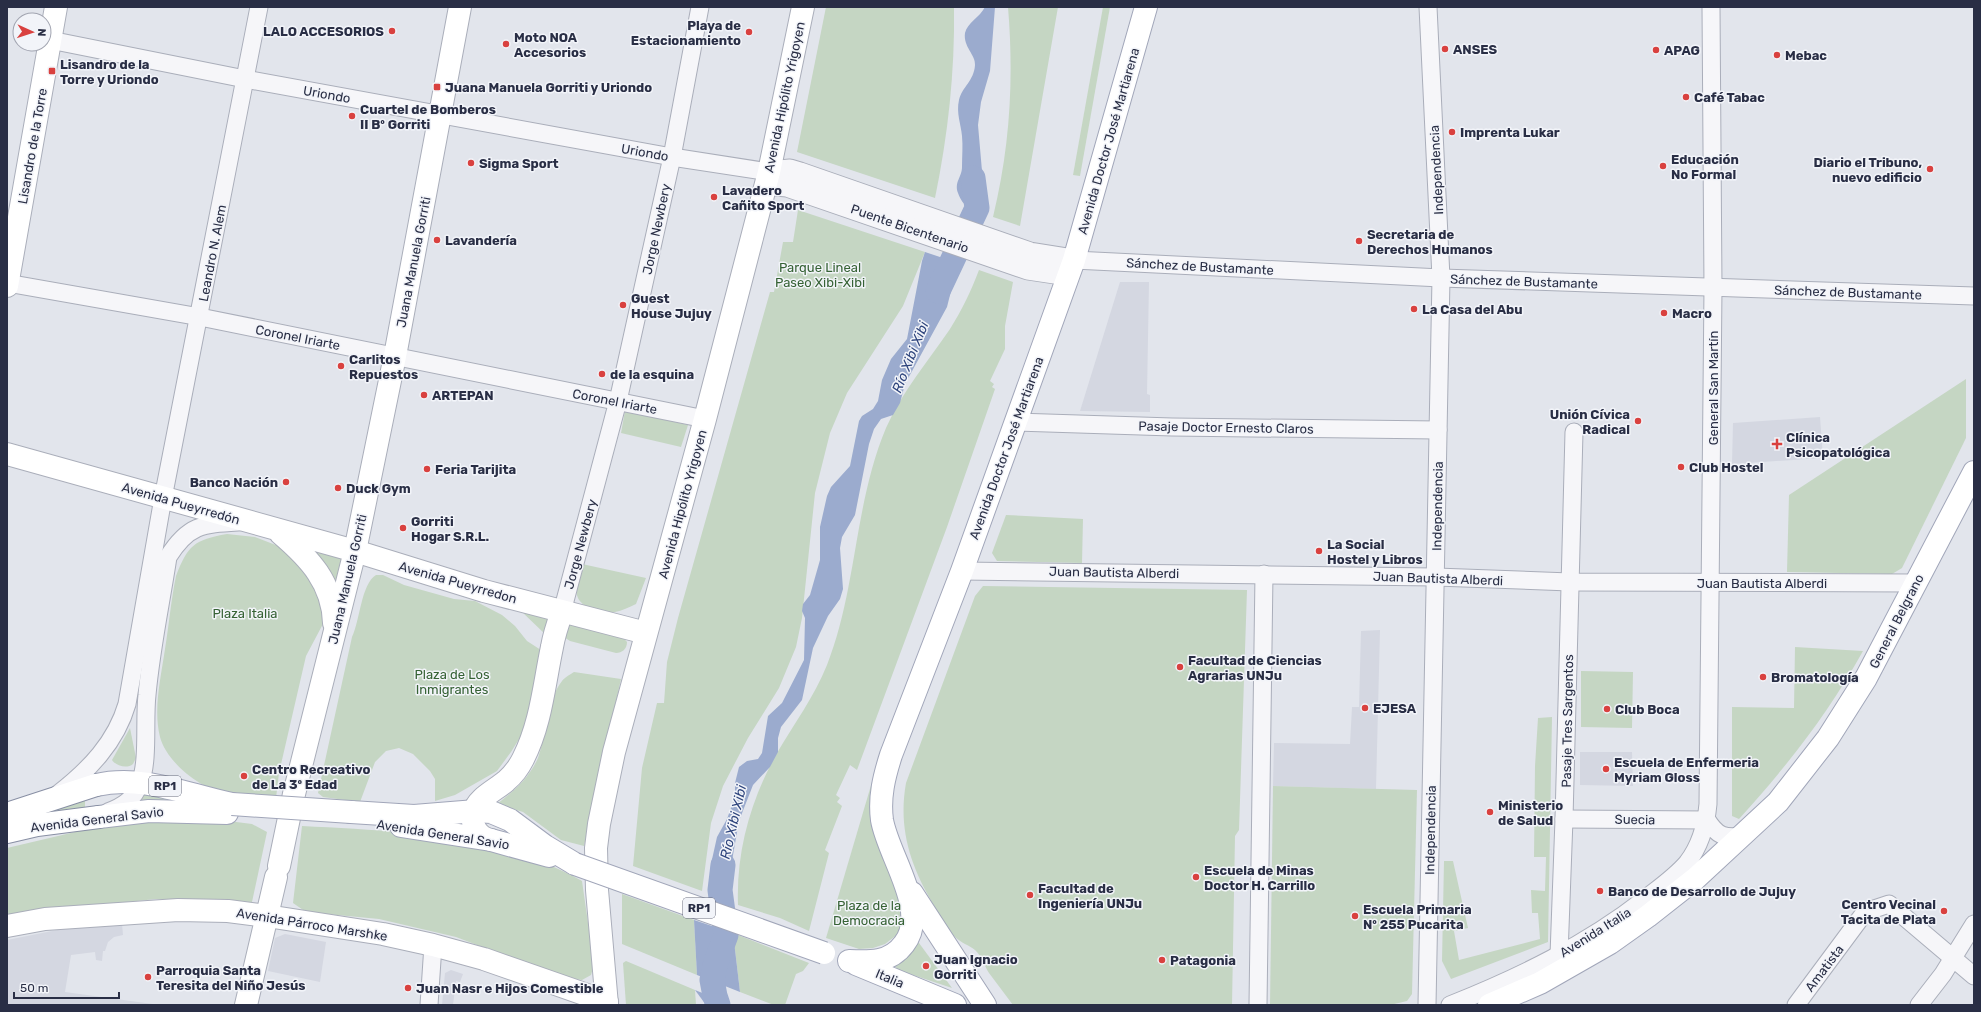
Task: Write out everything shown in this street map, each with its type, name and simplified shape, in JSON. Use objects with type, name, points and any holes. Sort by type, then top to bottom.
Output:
[{"type":"main road","name":"Lisandro de la Torre","points":[[52,29],[56,7]]},
{"type":"main road","name":"Juana Manuela Gorriti","points":[[246,1005],[294,794],[355,551],[395,356],[460,7]]},
{"type":"main road","name":"Avenida Hipólito Yrigoyen","points":[[607,1004],[598,905],[596,839],[614,752],[705,419],[768,178],[803,7]]},
{"type":"main road","name":"Avenida Doctor José Martiarena","points":[[905,884],[882,821],[882,785],[891,755],[962,571],[1071,267],[1146,7]]},
{"type":"main road","name":"Lisandro de la Torre","points":[[7,284],[48,52]]},
{"type":"main road","name":"Avenida Pueyrredón","points":[[7,454],[355,551]]},
{"type":"main road","name":"General Belgrano","points":[[1744,836],[1778,802],[1810,762],[1839,721],[1885,644],[1915,583],[1974,472]]},
{"type":"main road","points":[[277,530],[304,554],[321,575],[333,609],[334,636]]},
{"type":"main road","name":"Avenida Pueyrredon","points":[[355,551],[484,591],[646,633]]},
{"type":"main road","name":"RP1","points":[[491,840],[485,838],[477,832],[473,822],[474,811],[481,801],[507,781],[522,760],[540,712],[552,645],[562,612]]},
{"type":"main road","name":"Avenida General Savio","points":[[7,814],[112,781],[140,782],[161,785],[232,809]]},
{"type":"main road","name":"RP1","points":[[440,814],[495,790]]},
{"type":"main road","name":"Avenida General Savio","points":[[7,832],[37,825],[149,811],[232,809],[351,816],[414,816],[474,811],[491,812],[510,820],[545,846],[575,864]]},
{"type":"main road","name":"Avenida General Savio","points":[[351,816],[491,840],[575,864]]},
{"type":"main road","name":"Avenida Italia","points":[[1489,1005],[1540,983],[1610,943],[1669,900],[1744,836]]},
{"type":"main road","name":"Italia","points":[[575,864],[849,961],[955,1005]]},
{"type":"main road","points":[[849,961],[879,961],[891,956],[904,945],[912,933],[913,925],[905,884]]},
{"type":"main road","points":[[905,884],[985,1005]]},
{"type":"main road","name":"Avenida Párroco Marshke","points":[[7,926],[45,919],[178,910],[228,911],[267,916],[383,934],[433,945],[484,959],[607,1004]]},
{"type":"street","name":"Leandro N. Alem","points":[[163,498],[200,317],[259,7]]},
{"type":"street","name":"Jorge Newbery","points":[[562,612],[618,401],[672,157],[700,7]]},
{"type":"street","name":"Independencia","points":[[1427,1005],[1441,278],[1428,7]]},
{"type":"street","name":"General San Martín","points":[[1707,820],[1714,288],[1711,7]]},
{"type":"street","name":"Uriondo","points":[[52,40],[245,79],[672,157],[768,178]]},
{"type":"street","name":"Puente Bicentenario","points":[[768,178],[796,180],[1029,261],[1071,267]]},
{"type":"street","name":"Sánchez de Bustamante","points":[[1071,267],[1974,296]]},
{"type":"street","name":"Coronel Iriarte","points":[[7,284],[200,317],[705,419]]},
{"type":"street","name":"Pasaje Doctor Ernesto Claros","points":[[1015,422],[1172,427],[1438,430]]},
{"type":"street","name":"Pasaje Tres Sargentos","points":[[1559,955],[1574,432]]},
{"type":"street","name":"RP1","points":[[48,801],[72,783],[94,762],[115,733],[123,716],[130,689],[163,498]]},
{"type":"street","points":[[99,817],[128,802],[134,795],[140,782],[145,759],[144,722],[147,690],[168,557],[180,539],[191,530],[212,524],[245,521]]},
{"type":"street","name":"Juan Bautista Alberdi","points":[[962,571],[1436,577],[1570,582],[1915,583]]},
{"type":"street","points":[[1258,1005],[1264,574]]},
{"type":"street","name":"Suecia","points":[[1564,819],[1707,820]]},
{"type":"street","points":[[1707,820],[1712,828],[1722,836],[1744,836]]},
{"type":"street","name":"Avenida Italia","points":[[1450,1005],[1527,972],[1596,935],[1672,878],[1687,863],[1700,841],[1707,820]]},
{"type":"street","name":"Amatista","points":[[1796,1005],[1865,912],[1889,904],[1952,958]]},
{"type":"street","points":[[1919,1005],[1943,974],[1974,924]]},
{"type":"street","points":[[429,1005],[433,945]]},
{"type":"street","points":[[1952,958],[1974,976]]},
{"type":"shaded area","points":[[1120,282],[1149,282],[1147,394],[1150,395],[1150,412],[1080,411]]},
{"type":"shaded area","name":"Clínica Psicopatológica","points":[[1820,417],[1823,458],[1732,464],[1733,423]]},
{"type":"shaded area","name":"EJESA","points":[[1380,630],[1376,789],[1273,786],[1274,743],[1350,744],[1352,707],[1359,707],[1361,631]]},
{"type":"shaded area","name":"Escuela de Enfermeria Myriam Gloss","points":[[1580,752],[1632,752],[1633,786],[1580,785]]},
{"type":"shaded area","points":[[122,924],[123,935],[114,937],[108,942],[105,951],[103,951],[102,961],[96,960],[95,952],[71,955],[65,992],[160,1005],[7,1005],[7,940],[67,928]]},
{"type":"shaded area","points":[[285,934],[326,942],[320,982],[268,971],[275,938]]},
{"type":"shaded area","points":[[451,970],[463,974],[460,982],[456,981],[453,1005],[442,1005],[445,973]]},
{"type":"green space","points":[[826,7],[954,7],[950,103],[944,151],[935,198],[797,152]]},
{"type":"green space","points":[[1008,7],[1058,7],[1020,226],[993,217],[999,191],[1007,139],[1009,113],[1011,60]]},
{"type":"green space","points":[[1103,7],[1110,7],[1080,176],[1073,175]]},
{"type":"green space","name":"Parque Lineal Paseo Xibi-Xibi","points":[[798,210],[925,252],[903,306],[847,393],[830,433],[815,493],[802,618],[796,647],[779,688],[748,738],[723,786],[711,823],[702,891],[633,866],[642,768],[657,703],[664,703],[667,662],[678,618],[770,292],[774,292],[783,242],[793,242]]},
{"type":"green space","points":[[979,270],[1013,282],[1005,326],[1005,349],[990,381],[994,384],[992,387],[995,389],[947,527],[857,770],[850,765],[836,795],[840,798],[837,802],[842,806],[825,850],[829,853],[809,931],[780,918],[738,905],[740,865],[747,826],[768,771],[777,753],[810,699],[827,665],[837,636],[844,607],[868,486],[886,428],[907,389],[950,329],[966,300]]},
{"type":"green space","points":[[1966,379],[1966,438],[1902,568],[1892,574],[1787,572],[1789,495]]},
{"type":"green space","points":[[625,411],[688,425],[681,447],[621,433]]},
{"type":"green space","points":[[1006,515],[1083,519],[1082,563],[997,561],[992,553]]},
{"type":"green space","name":"Plaza Italia","points":[[227,534],[255,537],[286,549],[322,590],[324,622],[306,656],[279,773],[276,798],[233,795],[207,787],[187,774],[178,765],[164,747],[160,737],[157,715],[158,693],[176,576],[184,557],[194,546],[207,539]]},
{"type":"green space","points":[[311,549],[343,555],[333,592]]},
{"type":"green space","points":[[582,564],[646,578],[636,604],[615,612],[594,610],[584,605],[578,598],[576,590]]},
{"type":"green space","name":"Plaza de Los Inmigrantes","points":[[376,575],[383,575],[404,585],[454,599],[475,601],[502,615],[515,626],[527,641],[544,652],[538,681],[521,736],[497,771],[455,795],[435,801],[435,779],[430,771],[413,754],[399,748],[386,751],[375,762],[360,802],[323,797],[318,793],[352,637],[367,586]]},
{"type":"green space","points":[[983,586],[1247,590],[1239,830],[1235,836],[1232,1005],[1013,1005],[989,973],[977,952],[955,937],[940,917],[918,875],[908,846],[904,815],[906,783],[975,596]]},
{"type":"green space","points":[[520,610],[554,617],[546,635]]},
{"type":"green space","points":[[568,622],[622,636],[627,642],[626,647],[622,651],[616,653],[570,641],[564,637]]},
{"type":"green space","points":[[1795,647],[1863,651],[1836,696],[1806,739],[1739,819],[1732,816],[1732,707],[1794,708]]},
{"type":"green space","name":"Club Boca","points":[[1581,671],[1633,672],[1632,728],[1581,727]]},
{"type":"green space","points":[[574,672],[621,679],[584,846],[561,840],[523,812],[497,804],[520,784],[530,772],[541,749],[547,718],[553,698],[562,681]]},
{"type":"green space","points":[[1552,717],[1548,942],[1451,979],[1442,961],[1444,861],[1453,861],[1468,928],[1454,931],[1459,960],[1540,939],[1538,913],[1532,913],[1531,890],[1545,891],[1546,857],[1534,857],[1535,766],[1538,718]]},
{"type":"green space","points":[[130,728],[136,758],[131,766],[122,766],[116,764],[112,760]]},
{"type":"green space","name":"Plaza de la Democracia","points":[[872,782],[904,918],[898,934],[885,944],[873,948],[859,949],[826,938]]},
{"type":"green space","points":[[1273,786],[1417,790],[1412,994],[1407,1001],[1390,1005],[1270,1005]]},
{"type":"green space","points":[[147,789],[203,805],[133,807]]},
{"type":"green space","points":[[85,796],[85,809],[30,818]]},
{"type":"green space","points":[[189,816],[252,824],[267,832],[252,902],[156,899],[68,908],[7,917],[7,848],[109,824]]},
{"type":"green space","points":[[302,826],[410,833],[482,844],[516,853],[550,865],[582,881],[594,965],[591,975],[582,980],[561,977],[456,937],[379,919],[306,912],[293,903]]},
{"type":"green space","points":[[622,894],[694,920],[697,975],[622,944]]},
{"type":"green space","points":[[733,933],[809,963],[803,971],[796,974],[785,1005],[774,1005],[740,992]]},
{"type":"green space","points":[[915,942],[919,943],[952,988],[898,970],[895,966]]},
{"type":"green space","points":[[626,961],[695,990],[696,1005],[626,1005],[623,963]]},
{"type":"water","points":[[985,7],[995,7],[990,71],[981,102],[978,125],[982,171],[987,194],[985,214],[968,207],[962,202],[957,186],[962,171],[962,140],[958,105],[961,95],[974,71],[975,65],[974,58],[966,42],[965,33],[968,26]]},
{"type":"water","points":[[925,252],[958,263],[947,307],[905,384],[900,403],[893,415],[881,419],[874,429],[869,444],[855,515],[842,537],[840,548],[843,589],[840,599],[828,616],[813,648],[802,700],[781,727],[778,738],[778,752],[770,767],[753,785],[739,821],[730,872],[730,902],[716,897],[710,877],[711,864],[717,837],[727,819],[735,797],[735,783],[739,767],[747,761],[758,759],[762,753],[768,716],[782,703],[804,660],[805,618],[802,611],[803,604],[810,595],[820,560],[820,527],[827,496],[831,487],[850,466],[859,421],[862,416],[873,409],[878,401],[882,380],[891,359],[907,339]]},
{"type":"water","points":[[694,920],[733,933],[740,992],[697,975]]},
{"type":"water","points":[[695,990],[732,1005],[706,1005]]},
{"type":"waterway","name":"Río Xibi Xibi","points":[[938,291],[977,208],[973,178]]},
{"type":"waterway","name":"Río Xibi Xibi","points":[[718,1005],[712,980],[715,965],[726,935],[720,890],[723,865]]},
{"type":"place","name":"LALO ACCESORIOS","points":[[392,31]]},
{"type":"place","name":"Playa de Estacionamiento","points":[[749,32]]},
{"type":"place","name":"Moto NOA Accesorios","points":[[506,44]]},
{"type":"place","name":"ANSES","points":[[1445,49]]},
{"type":"place","name":"APAG","points":[[1656,50]]},
{"type":"place","name":"Mebac","points":[[1777,55]]},
{"type":"place","name":"Lisandro de la Torre y Uriondo","points":[[52,71]]},
{"type":"place","name":"Juana Manuela Gorriti y Uriondo","points":[[437,87]]},
{"type":"place","name":"Café Tabac","points":[[1686,97]]},
{"type":"place","name":"Cuartel de Bomberos II Bº Gorriti","points":[[352,116]]},
{"type":"place","name":"Imprenta Lukar","points":[[1452,132]]},
{"type":"place","name":"Sigma Sport","points":[[471,163]]},
{"type":"place","name":"Educación No Formal","points":[[1663,166]]},
{"type":"place","name":"Diario el Tribuno, nuevo edificio","points":[[1930,169]]},
{"type":"place","name":"Lavadero Cañito Sport","points":[[714,197]]},
{"type":"place","name":"Lavandería","points":[[437,240]]},
{"type":"place","name":"Secretaria de Derechos Humanos","points":[[1359,241]]},
{"type":"place","name":"Guest House Jujuy","points":[[623,305]]},
{"type":"place","name":"La Casa del Abu","points":[[1414,309]]},
{"type":"place","name":"Macro","points":[[1664,313]]},
{"type":"place","name":"Carlitos Repuestos","points":[[341,366]]},
{"type":"place","name":"de la esquina","points":[[602,374]]},
{"type":"place","name":"ARTEPAN","points":[[424,395]]},
{"type":"place","name":"Unión Cívica Radical","points":[[1638,421]]},
{"type":"place","name":"Clínica Psicopatológica","points":[[1777,444]]},
{"type":"place","name":"Club Hostel","points":[[1681,467]]},
{"type":"place","name":"Feria Tarijita","points":[[427,469]]},
{"type":"place","name":"Banco Nación","points":[[286,482]]},
{"type":"place","name":"Duck Gym","points":[[338,488]]},
{"type":"place","name":"Gorriti Hogar S.R.L.","points":[[403,528]]},
{"type":"place","name":"La Social Hostel y Libros","points":[[1319,551]]},
{"type":"place","name":"Facultad de Ciencias Agrarias UNJu","points":[[1180,667]]},
{"type":"place","name":"Bromatología","points":[[1763,677]]},
{"type":"place","name":"EJESA","points":[[1365,708]]},
{"type":"place","name":"Club Boca","points":[[1607,709]]},
{"type":"place","name":"Escuela de Enfermeria Myriam Gloss","points":[[1606,769]]},
{"type":"place","name":"Centro Recreativo de La 3º Edad","points":[[244,776]]},
{"type":"place","name":"Ministerio de Salud","points":[[1490,812]]},
{"type":"place","name":"Escuela de Minas Doctor H. Carrillo","points":[[1196,877]]},
{"type":"place","name":"Banco de Desarrollo de Jujuy","points":[[1600,891]]},
{"type":"place","name":"Facultad de Ingeniería UNJu","points":[[1030,895]]},
{"type":"place","name":"Centro Vecinal Tacita de Plata","points":[[1944,911]]},
{"type":"place","name":"Escuela Primaria Nº 255 Pucarita","points":[[1355,916]]},
{"type":"place","name":"Patagonia","points":[[1162,960]]},
{"type":"place","name":"Juan Ignacio Gorriti","points":[[926,966]]},
{"type":"place","name":"Parroquia Santa Teresita del Niño Jesús","points":[[148,977]]},
{"type":"place","name":"Juan Nasr e Hijos Comestible","points":[[408,988]]}]
